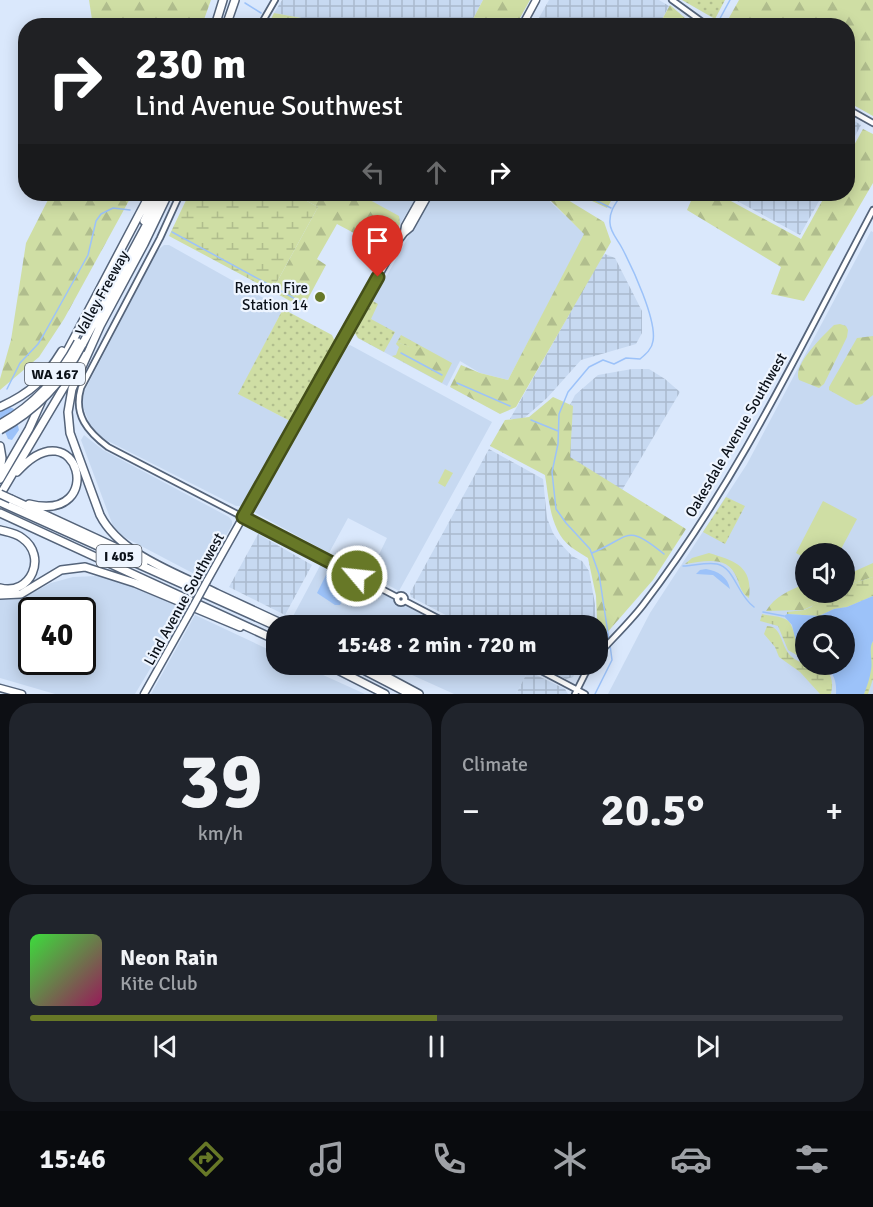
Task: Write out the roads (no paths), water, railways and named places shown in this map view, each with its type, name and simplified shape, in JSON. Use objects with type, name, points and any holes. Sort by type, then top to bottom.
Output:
[{"type":"highway","points":[[217,18],[223,0]]},
{"type":"highway","points":[[229,18],[235,0]]},
{"type":"highway","name":"Valley Freeway","points":[[0,495],[4,481],[58,366],[146,201]]},
{"type":"highway","points":[[0,430],[22,417],[50,393],[63,377],[153,201]]},
{"type":"highway","points":[[0,424],[19,413],[41,395],[60,374],[80,344],[159,201]]},
{"type":"highway","name":"Valley Freeway","points":[[4,481],[101,324],[165,201]]},
{"type":"highway","points":[[0,407],[26,394],[49,372],[110,268]]},
{"type":"highway","points":[[101,324],[72,389],[68,412],[70,433],[100,515],[105,524],[124,544],[161,566],[218,594]]},
{"type":"highway","points":[[0,446],[2,458],[0,470]]},
{"type":"highway","points":[[4,481],[29,460],[48,451],[68,457],[75,464],[78,474],[77,486],[73,494],[57,505],[38,506],[10,502]]},
{"type":"highway","points":[[0,495],[10,502],[266,616]]},
{"type":"highway","name":"I 405","points":[[0,502],[10,502],[266,621]]},
{"type":"highway","name":"I 405","points":[[1,516],[44,533],[266,635]]},
{"type":"highway","points":[[0,530],[15,534],[25,540],[36,558],[33,573],[24,584],[15,589],[0,588]]},
{"type":"highway","points":[[0,595],[21,594],[61,570],[78,567],[90,568],[135,583],[266,636]]},
{"type":"highway","points":[[348,675],[385,694]]},
{"type":"highway","points":[[373,675],[410,694]]},
{"type":"highway","points":[[384,675],[419,694]]},
{"type":"main road","points":[[526,18],[536,0]]},
{"type":"main road","name":"Lind Avenue Southwest","points":[[404,233],[405,225],[419,201]]},
{"type":"main road","name":"Lind Avenue Southwest","points":[[144,694],[404,233],[410,228],[425,201]]},
{"type":"main road","points":[[0,688],[22,694]]},
{"type":"street","points":[[264,18],[274,0]]},
{"type":"street","points":[[672,0],[697,18]]},
{"type":"street","points":[[855,113],[873,123]]},
{"type":"street","points":[[177,201],[79,395],[80,410],[89,431],[108,447],[397,597],[399,603],[405,601],[432,615]]},
{"type":"street","name":"Oakesdale Avenue Southwest","points":[[608,644],[662,579],[733,471],[873,210]]},
{"type":"street","points":[[547,675],[576,692],[585,694]]},
{"type":"street","points":[[576,692],[584,675]]},
{"type":"water","points":[[10,407],[14,409],[19,430],[12,440],[8,439],[0,420],[0,412]]},
{"type":"water","points":[[706,569],[722,575],[730,589],[713,575],[696,574]]},
{"type":"water","points":[[327,573],[350,585],[340,605],[335,605],[317,593]]},
{"type":"water","points":[[873,596],[871,666],[864,694],[836,694],[836,684],[832,675],[855,675],[855,615],[821,615],[834,609],[847,607]]},
{"type":"water","points":[[787,614],[803,615],[795,615],[795,638],[792,625],[784,616]]},
{"type":"waterway","points":[[720,18],[730,0]]},
{"type":"waterway","points":[[245,3],[261,13]]},
{"type":"waterway","points":[[597,201],[611,208]]},
{"type":"waterway","points":[[609,640],[599,574],[590,549],[556,509],[552,472],[558,444],[559,414],[568,392],[589,367],[603,360],[614,364],[626,358],[640,359],[652,344],[653,332],[648,307],[610,226],[612,211],[617,201]]},
{"type":"waterway","points":[[7,389],[20,363],[38,344],[88,255],[96,221],[101,214],[113,208],[130,210]]},
{"type":"waterway","points":[[172,232],[301,302]]},
{"type":"waterway","points":[[401,353],[442,375]]},
{"type":"waterway","points":[[457,383],[510,406]]},
{"type":"waterway","points":[[531,420],[558,431]]},
{"type":"waterway","points":[[592,553],[622,538],[634,535],[664,554]]},
{"type":"waterway","points":[[683,566],[717,564],[723,567],[754,607]]},
{"type":"waterway","points":[[763,612],[784,616]]},
{"type":"waterway","points":[[595,694],[612,660],[610,645]]},
{"type":"place","name":"Renton Fire Station 14","points":[[320,297]]}]
